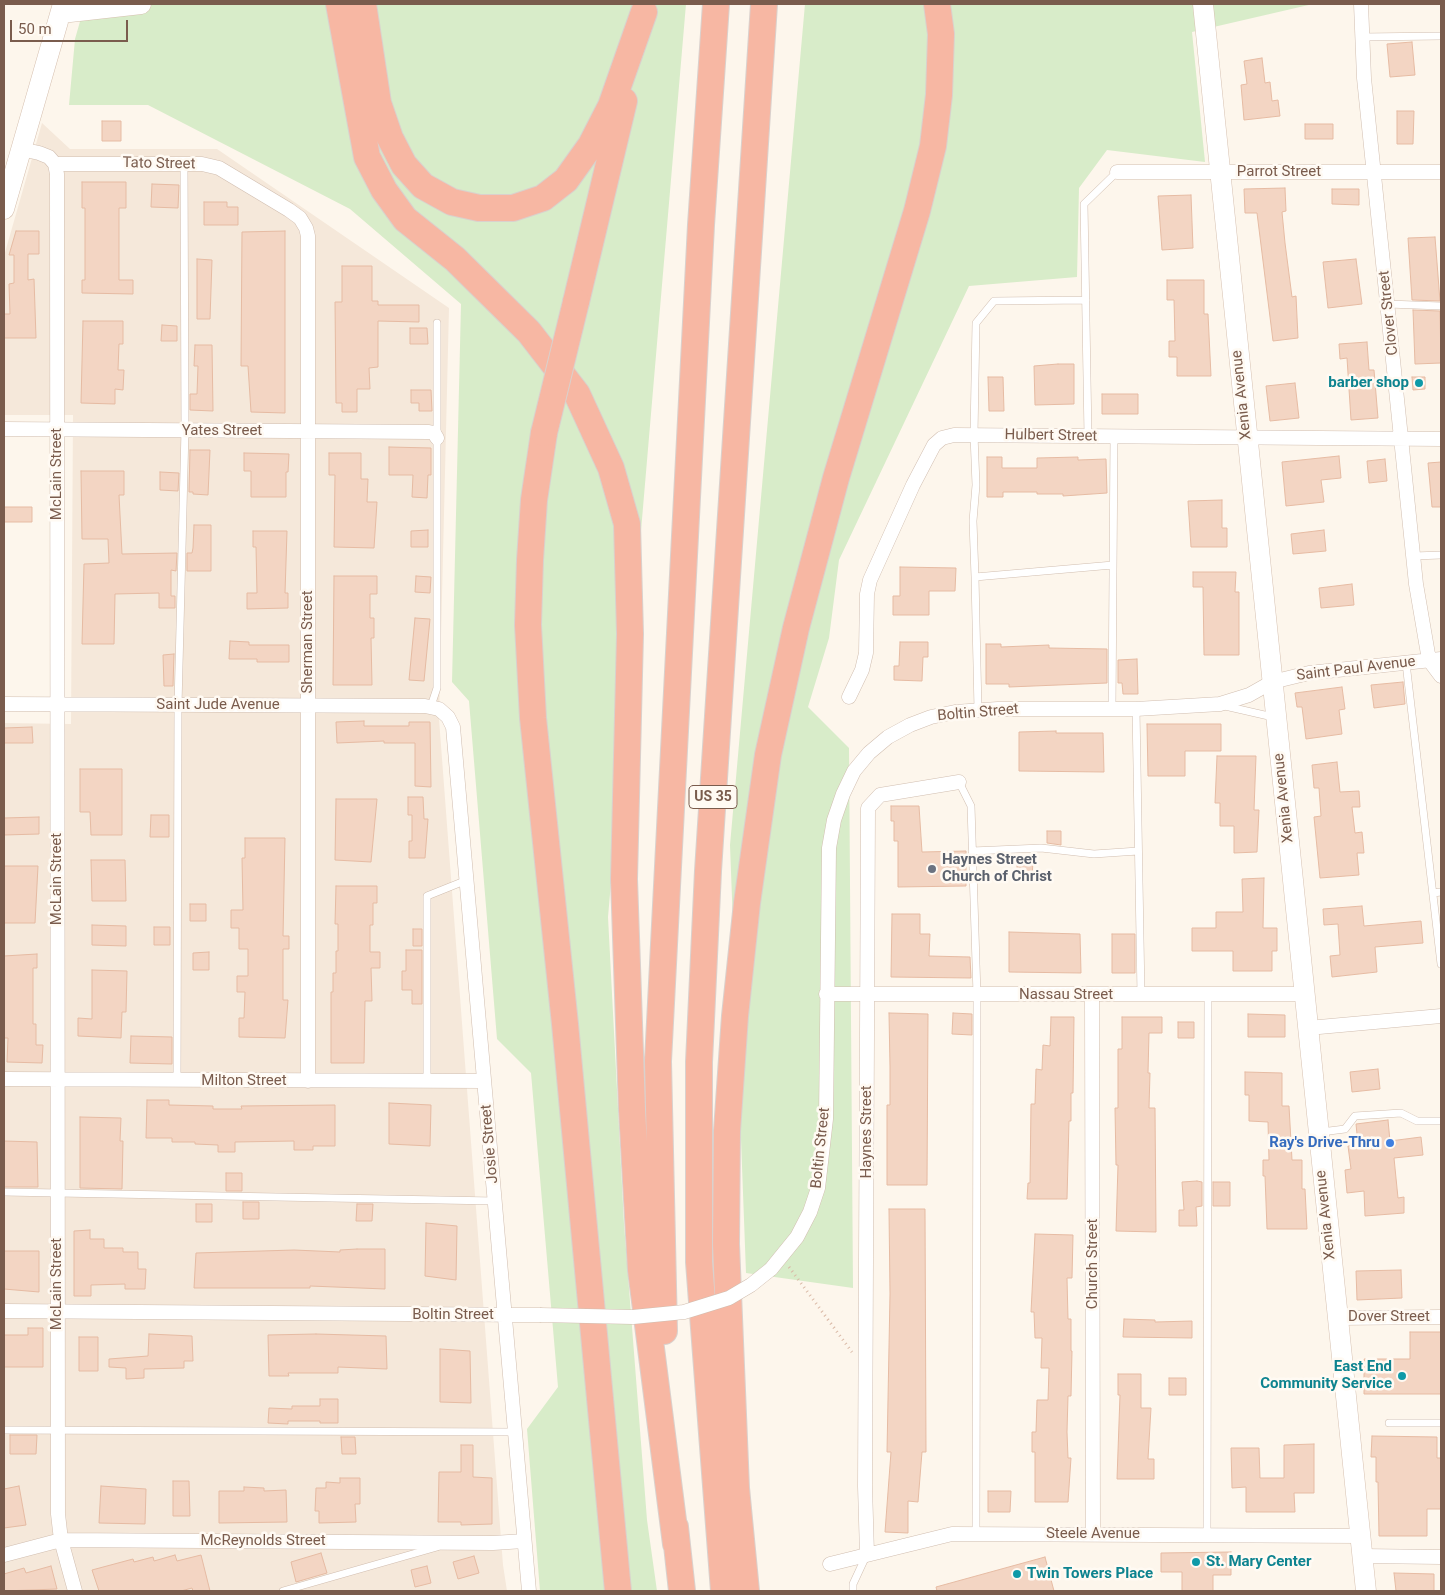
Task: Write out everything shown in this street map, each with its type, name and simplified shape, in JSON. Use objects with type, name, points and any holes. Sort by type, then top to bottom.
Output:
[{"type":"highway","points":[[339,4],[367,157],[384,190],[405,220],[455,259],[529,332],[577,394],[611,468],[627,524],[630,634],[624,878],[632,1110],[641,1270],[676,1544]]},
{"type":"highway","points":[[363,4],[378,102],[390,138],[404,165],[424,186],[452,202],[479,208],[513,208],[543,198],[566,180],[591,145],[610,106],[644,8]]},
{"type":"highway","name":"US 35","points":[[682,1591],[676,1544],[666,1390],[658,1061],[701,225],[716,4]]},
{"type":"highway","name":"US 35","points":[[724,1591],[700,1262],[699,1062],[708,871],[764,4]]},
{"type":"highway","points":[[746,1591],[736,1488],[726,1235],[727,1131],[735,1016],[747,903],[768,755],[796,628],[836,478],[917,211],[933,146],[939,94],[940,34],[937,4]]},
{"type":"highway","points":[[618,1591],[565,1024],[533,718],[528,625],[534,500],[544,433],[644,8]]},
{"type":"street","points":[[4,209],[62,8],[141,4]]},
{"type":"street","name":"Xenia Avenue","points":[[1203,4],[1305,994],[1336,1318],[1366,1591]]},
{"type":"street","name":"Clover Street","points":[[1361,4],[1361,37],[1414,556],[1435,660],[1441,676]]},
{"type":"street","points":[[21,149],[49,157],[54,164]]},
{"type":"street","name":"Tato Street","points":[[54,164],[202,164],[219,168],[289,210]]},
{"type":"street","name":"McLain Street","points":[[54,164],[57,174],[58,1514],[61,1540],[75,1591]]},
{"type":"street","name":"Parrot Street","points":[[1117,172],[1441,172]]},
{"type":"street","name":"Sherman Street","points":[[289,210],[300,218],[308,236],[308,1081]]},
{"type":"street","name":"Yates Street","points":[[4,429],[430,432],[434,433],[437,438]]},
{"type":"street","name":"Hulbert Street","points":[[849,697],[862,670],[866,652],[867,594],[870,580],[895,523],[934,445],[942,438],[954,434],[1088,437],[1186,436],[1247,439],[1441,439]]},
{"type":"street","name":"Saint Paul Avenue","points":[[1272,682],[1309,673],[1435,660]]},
{"type":"street","name":"Boltin Street","points":[[4,1311],[633,1317],[684,1312],[728,1298],[751,1285],[771,1270],[782,1258],[797,1238],[810,1212],[818,1188],[826,1119],[829,848],[837,812],[854,771],[869,753],[888,737],[910,725],[931,717],[978,710],[1136,709],[1220,704],[1249,696],[1272,682]]},
{"type":"street","name":"Saint Jude Avenue","points":[[4,704],[432,706]]},
{"type":"street","name":"Josie Street","points":[[432,706],[448,717],[453,727],[529,1591]]},
{"type":"street","name":"Haynes Street","points":[[867,1554],[865,1370],[868,808],[880,795],[959,782]]},
{"type":"street","name":"Nassau Street","points":[[826,994],[1305,994]]},
{"type":"street","name":"Church Street","points":[[1092,995],[1093,1533]]},
{"type":"street","points":[[1308,1028],[1441,1016]]},
{"type":"street","name":"Milton Street","points":[[4,1079],[484,1082]]},
{"type":"street","name":"Dover Street","points":[[1336,1318],[1441,1317]]},
{"type":"street","name":"Steele Avenue","points":[[830,1564],[952,1534],[1093,1533],[1360,1536]]},
{"type":"street","name":"McReynolds Street","points":[[4,1555],[61,1540],[524,1541]]},
{"type":"street","points":[[1362,1556],[1441,1557]]},
{"type":"lane","points":[[1361,37],[1441,36]]},
{"type":"lane","points":[[177,1080],[178,705],[185,430],[184,164]]},
{"type":"lane","points":[[1088,437],[1084,204],[1117,172]]},
{"type":"lane","points":[[978,710],[974,435],[976,323],[994,301],[1086,300]]},
{"type":"lane","points":[[1388,304],[1441,306]]},
{"type":"lane","points":[[432,706],[437,688],[437,323]]},
{"type":"lane","points":[[1112,709],[1114,437]]},
{"type":"lane","points":[[1414,556],[1441,555]]},
{"type":"lane","points":[[975,577],[1113,565]]},
{"type":"lane","points":[[1406,663],[1441,964]]},
{"type":"lane","points":[[1220,704],[1276,717]]},
{"type":"lane","points":[[1136,709],[1140,995]]},
{"type":"lane","points":[[959,782],[971,806],[977,995],[976,1534]]},
{"type":"lane","points":[[972,851],[1041,848],[1094,854],[1138,851]]},
{"type":"lane","points":[[427,1082],[428,896],[466,880]]},
{"type":"lane","points":[[1433,893],[1441,892]]},
{"type":"lane","points":[[1208,994],[1208,1534]]},
{"type":"lane","points":[[1318,1132],[1345,1129],[1355,1116],[1401,1113],[1417,1120],[1441,1121]]},
{"type":"lane","points":[[4,1192],[57,1191],[495,1200]]},
{"type":"lane","points":[[1389,1423],[1441,1423]]},
{"type":"lane","points":[[4,1430],[514,1432]]},
{"type":"lane","points":[[283,1591],[453,1542]]},
{"type":"lane","points":[[853,1591],[853,1584],[867,1554]]},
{"type":"path","points":[[782,1258],[865,1370]]},
{"type":"shaded area","points":[[42,123],[70,149],[217,149],[449,308],[439,719],[503,1565],[507,1591],[4,1591],[4,723],[71,724],[73,415],[4,415],[4,256]]},
{"type":"green space","points":[[85,4],[686,4],[608,917],[624,1224],[647,1520],[657,1591],[540,1591],[527,1429],[558,1387],[531,1073],[497,1039],[469,701],[452,682],[461,304],[350,209],[148,105],[69,105],[75,39]]},
{"type":"green space","points":[[805,4],[1313,4],[1192,32],[1205,162],[1107,150],[1079,188],[1077,277],[969,286],[839,560],[829,638],[808,707],[849,748],[853,1288],[746,1273],[730,845]]},
{"type":"building","points":[[1412,42],[1415,75],[1390,77],[1387,44]]},
{"type":"building","points":[[1262,58],[1265,83],[1270,82],[1272,101],[1278,100],[1280,116],[1244,120],[1241,85],[1247,84],[1244,61]]},
{"type":"building","points":[[1397,111],[1414,111],[1413,144],[1397,144]]},
{"type":"building","points":[[102,121],[121,121],[121,141],[102,141]]},
{"type":"building","points":[[1305,124],[1333,124],[1333,139],[1305,139]]},
{"type":"building","points":[[82,182],[126,182],[126,208],[119,208],[119,280],[133,280],[133,294],[82,293],[82,280],[85,280],[85,208],[82,208]]},
{"type":"building","points":[[152,184],[179,185],[178,208],[151,207]]},
{"type":"building","points":[[1285,188],[1286,211],[1282,212],[1292,297],[1296,296],[1298,338],[1273,341],[1257,213],[1245,213],[1244,189]]},
{"type":"building","points":[[1332,189],[1359,189],[1359,205],[1332,204]]},
{"type":"building","points":[[1191,195],[1193,248],[1162,250],[1158,196]]},
{"type":"building","points":[[204,202],[227,202],[227,207],[238,207],[238,225],[204,225]]},
{"type":"building","points":[[16,231],[39,231],[39,254],[28,254],[28,280],[34,279],[36,338],[4,338],[4,314],[10,314],[9,284],[14,283],[14,255],[9,255]]},
{"type":"building","points":[[285,231],[285,413],[251,412],[248,366],[241,366],[242,232]]},
{"type":"building","points":[[1435,237],[1440,301],[1412,300],[1408,238]]},
{"type":"building","points":[[197,259],[212,260],[210,319],[197,319]]},
{"type":"building","points":[[1356,259],[1362,304],[1328,308],[1323,262]]},
{"type":"building","points":[[342,266],[372,266],[372,301],[378,301],[378,305],[419,305],[419,322],[378,321],[378,367],[369,368],[370,389],[357,389],[357,412],[342,412],[342,403],[336,403],[335,302],[342,302]]},
{"type":"building","points":[[1167,280],[1204,280],[1204,314],[1208,314],[1211,376],[1177,376],[1177,357],[1169,357],[1169,341],[1175,341],[1174,300],[1167,300]]},
{"type":"building","points":[[1413,310],[1440,311],[1441,363],[1415,364]]},
{"type":"building","points":[[83,321],[123,321],[123,344],[119,344],[118,370],[124,370],[123,390],[115,389],[115,404],[81,403]]},
{"type":"building","points":[[162,325],[177,326],[177,341],[161,341]]},
{"type":"building","points":[[410,328],[427,328],[428,344],[410,344]]},
{"type":"building","points":[[1367,342],[1369,370],[1374,370],[1378,418],[1351,420],[1347,358],[1340,359],[1339,344]]},
{"type":"building","points":[[195,345],[212,345],[213,411],[190,410],[190,394],[197,394],[198,366],[194,366]]},
{"type":"building","points":[[1074,364],[1074,404],[1035,405],[1034,366]]},
{"type":"building","points":[[988,377],[1003,377],[1004,411],[989,411]]},
{"type":"building","name":"barber shop","points":[[1412,377],[1425,377],[1425,389],[1413,390]]},
{"type":"building","points":[[1295,383],[1299,418],[1270,421],[1266,386]]},
{"type":"building","points":[[411,390],[431,390],[432,411],[419,411],[419,403],[411,403]]},
{"type":"building","points":[[1102,394],[1138,394],[1138,414],[1102,414]]},
{"type":"building","points":[[389,447],[431,448],[431,475],[428,475],[427,498],[412,497],[413,475],[389,475]]},
{"type":"building","points":[[190,450],[210,450],[208,495],[189,492]]},
{"type":"building","points":[[244,453],[289,454],[288,472],[286,472],[286,497],[251,497],[251,471],[244,471]]},
{"type":"building","points":[[329,453],[361,453],[361,479],[368,479],[367,502],[377,502],[374,548],[334,547],[335,475],[329,475]]},
{"type":"building","points":[[1339,456],[1341,478],[1321,480],[1324,502],[1286,506],[1282,462]]},
{"type":"building","points":[[987,457],[1002,457],[1002,468],[1037,468],[1037,458],[1078,457],[1078,460],[1106,459],[1107,493],[1063,496],[1063,494],[1037,494],[1037,492],[1003,492],[1003,497],[987,497]]},
{"type":"building","points":[[1385,459],[1387,481],[1369,483],[1367,461]]},
{"type":"building","points":[[1441,462],[1441,507],[1432,507],[1428,463]]},
{"type":"building","points":[[81,471],[124,471],[124,495],[119,495],[122,554],[177,553],[176,571],[171,570],[171,596],[175,596],[175,608],[159,608],[159,593],[115,594],[114,644],[82,644],[84,564],[109,563],[108,539],[82,539]]},
{"type":"building","points":[[160,472],[179,473],[178,491],[160,490]]},
{"type":"building","points":[[1222,500],[1222,528],[1227,528],[1227,547],[1191,547],[1188,501]]},
{"type":"building","points":[[4,507],[32,507],[32,522],[4,522]]},
{"type":"building","points":[[194,525],[211,525],[211,571],[187,571],[187,553],[192,553]]},
{"type":"building","points":[[428,530],[428,547],[411,547],[411,531]]},
{"type":"building","points":[[1324,530],[1326,551],[1293,554],[1291,534]]},
{"type":"building","points":[[253,531],[287,531],[285,593],[288,593],[288,608],[247,609],[247,593],[257,593],[256,547],[253,547]]},
{"type":"building","points":[[900,567],[956,568],[955,591],[929,591],[929,615],[893,615],[893,596],[900,596]]},
{"type":"building","points":[[1193,572],[1236,572],[1235,592],[1239,592],[1239,655],[1204,655],[1203,587],[1193,587]]},
{"type":"building","points":[[334,576],[377,576],[377,594],[370,594],[370,618],[374,618],[374,638],[371,638],[372,685],[333,685]]},
{"type":"building","points":[[416,576],[431,577],[430,593],[415,592]]},
{"type":"building","points":[[1352,584],[1354,605],[1321,608],[1319,588]]},
{"type":"building","points":[[415,618],[430,619],[424,681],[409,680]]},
{"type":"building","points":[[230,641],[249,642],[249,645],[289,645],[289,662],[257,662],[257,659],[229,659]]},
{"type":"building","points":[[900,642],[928,642],[928,657],[923,657],[922,681],[894,680],[894,666],[899,666]]},
{"type":"building","points":[[986,644],[1001,644],[1001,647],[1049,645],[1049,648],[1107,649],[1107,683],[1009,687],[1009,684],[986,684]]},
{"type":"building","points":[[174,654],[173,686],[164,686],[163,655]]},
{"type":"building","points":[[1137,659],[1138,694],[1123,694],[1122,683],[1118,683],[1118,660]]},
{"type":"building","points":[[1403,682],[1405,704],[1374,708],[1371,685]]},
{"type":"building","points":[[1342,687],[1345,709],[1339,710],[1342,734],[1306,739],[1302,707],[1297,707],[1295,693]]},
{"type":"building","points":[[364,721],[364,726],[409,726],[409,722],[430,722],[431,787],[415,786],[415,743],[384,743],[384,741],[337,743],[336,722]]},
{"type":"building","points":[[1147,724],[1221,724],[1221,751],[1185,751],[1185,776],[1148,776]]},
{"type":"building","points":[[32,727],[33,743],[4,743],[4,728]]},
{"type":"building","points":[[1056,731],[1056,733],[1103,733],[1104,772],[1019,771],[1019,732]]},
{"type":"building","points":[[1217,756],[1256,756],[1254,810],[1259,810],[1257,852],[1234,853],[1234,826],[1220,826],[1220,803],[1215,803]]},
{"type":"building","points":[[1337,762],[1340,792],[1359,791],[1360,807],[1352,807],[1355,833],[1362,832],[1364,853],[1357,853],[1359,875],[1320,878],[1314,817],[1321,816],[1319,788],[1314,788],[1312,765]]},
{"type":"building","points":[[80,769],[122,769],[122,835],[91,835],[90,812],[80,812]]},
{"type":"building","points":[[408,797],[423,797],[424,819],[428,819],[425,858],[409,858],[409,841],[412,841],[412,815],[408,815]]},
{"type":"building","points":[[336,799],[377,799],[371,862],[335,860]]},
{"type":"building","name":"Haynes Street Church of Christ","points":[[891,806],[919,806],[922,852],[966,851],[966,886],[898,887],[898,841],[894,841],[894,821],[891,821]]},
{"type":"building","points":[[151,815],[169,815],[169,837],[150,837]]},
{"type":"building","points":[[39,817],[39,834],[4,835],[4,818]]},
{"type":"building","points":[[1047,831],[1061,831],[1061,845],[1047,843]]},
{"type":"building","points":[[245,838],[285,838],[283,936],[289,936],[289,949],[283,949],[283,1000],[288,1000],[285,1038],[239,1037],[239,1018],[244,1018],[245,992],[237,992],[237,976],[248,976],[248,949],[239,949],[239,928],[231,928],[231,910],[243,910],[242,858],[245,858]]},
{"type":"building","points":[[91,860],[125,860],[126,901],[92,901]]},
{"type":"building","points":[[1017,861],[1033,861],[1032,877],[1017,876]]},
{"type":"building","points":[[4,866],[38,866],[35,923],[4,923]]},
{"type":"building","points":[[1264,878],[1263,928],[1277,928],[1277,951],[1272,951],[1272,971],[1233,971],[1233,951],[1192,951],[1192,928],[1216,928],[1216,912],[1243,912],[1242,879]]},
{"type":"building","points":[[336,886],[377,886],[377,903],[373,903],[373,925],[370,925],[370,952],[380,952],[380,968],[371,968],[372,1001],[365,1001],[364,1063],[331,1063],[331,992],[333,992],[333,973],[336,973],[336,951],[338,951],[338,924],[335,924]]},
{"type":"building","points":[[190,904],[206,904],[206,921],[190,921]]},
{"type":"building","points":[[1362,906],[1364,926],[1421,921],[1423,943],[1375,947],[1377,972],[1332,977],[1330,956],[1340,955],[1338,924],[1324,925],[1323,909]]},
{"type":"building","points":[[892,914],[920,914],[920,934],[930,934],[929,956],[970,957],[971,978],[891,977]]},
{"type":"building","points":[[92,925],[126,926],[126,946],[92,945]]},
{"type":"building","points":[[154,927],[170,927],[170,945],[154,945]]},
{"type":"building","points":[[413,929],[422,929],[422,946],[413,946]]},
{"type":"building","points":[[1009,932],[1080,934],[1081,973],[1009,972]]},
{"type":"building","points":[[1112,934],[1135,934],[1135,973],[1112,973]]},
{"type":"building","points":[[406,950],[422,950],[422,1004],[412,1004],[412,990],[402,990],[402,971],[406,971]]},
{"type":"building","points":[[209,952],[209,970],[193,970],[193,953]]},
{"type":"building","points":[[37,954],[37,968],[33,968],[33,1024],[36,1024],[36,1045],[43,1045],[42,1063],[7,1062],[8,1038],[4,1038],[4,956]]},
{"type":"building","points":[[92,970],[127,971],[126,1012],[122,1012],[121,1038],[78,1036],[78,1018],[92,1019]]},
{"type":"building","points":[[889,1013],[928,1014],[927,1185],[887,1185],[887,1105],[890,1105]]},
{"type":"building","points":[[953,1013],[972,1014],[972,1035],[952,1034]]},
{"type":"building","points":[[1248,1014],[1285,1015],[1285,1037],[1248,1037]]},
{"type":"building","points":[[1051,1017],[1074,1017],[1073,1093],[1071,1093],[1071,1121],[1069,1121],[1067,1199],[1027,1199],[1028,1183],[1030,1183],[1031,1104],[1035,1104],[1036,1069],[1042,1070],[1043,1045],[1050,1046]]},
{"type":"building","points":[[1122,1017],[1162,1017],[1162,1033],[1149,1033],[1149,1108],[1155,1108],[1156,1232],[1116,1231],[1118,1165],[1116,1165],[1115,1108],[1118,1108],[1118,1049],[1122,1049]]},
{"type":"building","points":[[1178,1022],[1194,1022],[1194,1038],[1178,1038]]},
{"type":"building","points":[[131,1036],[172,1037],[172,1064],[130,1063]]},
{"type":"building","points":[[1378,1069],[1380,1089],[1352,1092],[1350,1072]]},
{"type":"building","points":[[1245,1072],[1282,1073],[1282,1106],[1289,1106],[1292,1160],[1302,1160],[1302,1189],[1305,1189],[1307,1229],[1267,1229],[1263,1160],[1269,1160],[1268,1122],[1249,1121],[1249,1095],[1245,1095]]},
{"type":"building","points":[[147,1100],[169,1100],[169,1105],[213,1106],[213,1109],[242,1109],[241,1106],[335,1105],[335,1146],[313,1146],[313,1150],[294,1150],[294,1141],[235,1142],[235,1152],[218,1152],[218,1145],[172,1142],[172,1138],[146,1138]]},
{"type":"building","points":[[389,1103],[431,1105],[430,1146],[389,1144]]},
{"type":"building","points":[[80,1117],[121,1118],[120,1141],[123,1141],[122,1189],[80,1188]]},
{"type":"building","points":[[1388,1120],[1390,1141],[1421,1137],[1423,1155],[1394,1158],[1398,1198],[1404,1197],[1404,1213],[1365,1216],[1364,1191],[1347,1193],[1345,1170],[1351,1169],[1348,1146],[1358,1144],[1356,1124]]},
{"type":"building","points":[[4,1141],[37,1142],[38,1187],[4,1187]]},
{"type":"building","points":[[226,1173],[242,1173],[242,1191],[226,1191]]},
{"type":"building","points":[[1182,1182],[1202,1182],[1202,1206],[1196,1207],[1197,1226],[1179,1226],[1179,1210],[1184,1210]]},
{"type":"building","points":[[1213,1182],[1230,1182],[1230,1206],[1213,1206]]},
{"type":"building","points":[[243,1202],[259,1202],[259,1219],[243,1219]]},
{"type":"building","points":[[196,1204],[212,1204],[212,1222],[196,1222]]},
{"type":"building","points":[[357,1204],[373,1204],[372,1221],[356,1221]]},
{"type":"building","points":[[889,1209],[925,1209],[926,1452],[922,1452],[918,1502],[908,1501],[908,1533],[885,1532],[891,1452],[887,1452],[890,1294]]},
{"type":"building","points":[[426,1223],[457,1226],[456,1280],[425,1276]]},
{"type":"building","points":[[90,1230],[90,1239],[104,1239],[104,1248],[123,1248],[123,1252],[138,1252],[138,1269],[146,1269],[145,1289],[125,1289],[125,1284],[91,1285],[91,1296],[74,1296],[74,1231]]},
{"type":"building","points":[[1035,1234],[1073,1235],[1072,1278],[1067,1278],[1068,1319],[1071,1319],[1072,1351],[1071,1396],[1068,1396],[1067,1432],[1068,1458],[1071,1458],[1068,1502],[1035,1502],[1035,1452],[1032,1452],[1032,1432],[1036,1432],[1037,1400],[1048,1400],[1049,1368],[1041,1368],[1042,1338],[1035,1338],[1034,1312],[1031,1312]]},
{"type":"building","points":[[385,1249],[385,1289],[310,1286],[310,1288],[194,1288],[196,1253],[294,1250],[340,1252],[340,1250]]},
{"type":"building","points":[[4,1251],[39,1251],[39,1292],[4,1289]]},
{"type":"building","points":[[1401,1270],[1402,1298],[1357,1300],[1356,1271]]},
{"type":"building","points":[[1124,1319],[1155,1320],[1155,1322],[1192,1321],[1192,1338],[1123,1337]]},
{"type":"building","points":[[28,1328],[43,1328],[43,1367],[4,1367],[4,1335],[28,1335]]},
{"type":"building","name":"East End Community Service","points":[[1410,1332],[1441,1332],[1441,1394],[1364,1394],[1364,1359],[1410,1359]]},
{"type":"building","points":[[149,1334],[192,1336],[193,1361],[184,1361],[184,1368],[144,1369],[144,1378],[126,1379],[126,1368],[109,1367],[109,1359],[148,1356]]},
{"type":"building","points":[[268,1335],[386,1336],[387,1369],[338,1367],[338,1373],[288,1373],[289,1376],[269,1376]]},
{"type":"building","points":[[79,1337],[98,1337],[98,1371],[79,1371]]},
{"type":"building","points":[[440,1349],[470,1351],[471,1403],[440,1402]]},
{"type":"building","points":[[1118,1374],[1141,1374],[1141,1408],[1151,1408],[1148,1459],[1154,1459],[1154,1479],[1117,1479],[1120,1395],[1118,1395]]},
{"type":"building","points":[[1169,1378],[1186,1378],[1186,1395],[1169,1395]]},
{"type":"building","points":[[320,1399],[338,1399],[338,1423],[288,1421],[288,1424],[268,1423],[269,1408],[292,1409],[292,1406],[320,1406]]},
{"type":"building","points":[[10,1435],[37,1435],[36,1454],[10,1454]]},
{"type":"building","points":[[1372,1436],[1437,1437],[1437,1458],[1441,1458],[1441,1509],[1427,1509],[1427,1536],[1379,1536],[1378,1482],[1376,1482],[1376,1457],[1371,1457]]},
{"type":"building","points":[[341,1437],[355,1437],[356,1454],[342,1454]]},
{"type":"building","points":[[1314,1444],[1314,1493],[1294,1493],[1295,1512],[1246,1512],[1246,1487],[1232,1488],[1231,1448],[1259,1448],[1260,1478],[1284,1478],[1284,1445]]},
{"type":"building","points":[[461,1445],[473,1445],[473,1477],[492,1478],[492,1524],[461,1525],[461,1522],[438,1522],[439,1472],[461,1472]]},
{"type":"building","points":[[340,1478],[360,1478],[360,1504],[355,1504],[356,1522],[319,1523],[319,1511],[315,1511],[316,1488],[326,1488],[326,1482],[340,1483]]},
{"type":"building","points":[[173,1481],[189,1481],[190,1516],[173,1516]]},
{"type":"building","points":[[19,1486],[26,1525],[4,1528],[4,1489]]},
{"type":"building","points":[[101,1486],[146,1489],[145,1524],[99,1523]]},
{"type":"building","points":[[244,1487],[264,1488],[264,1491],[286,1490],[287,1522],[219,1523],[219,1491],[244,1491]]},
{"type":"building","points":[[988,1491],[1011,1491],[1010,1512],[988,1512]]},
{"type":"building","name":"St. Mary Center","points":[[1231,1552],[1231,1575],[1213,1575],[1213,1591],[1182,1591],[1182,1572],[1161,1572],[1161,1553]]},
{"type":"building","points":[[321,1553],[327,1573],[296,1582],[291,1562]]},
{"type":"building","points":[[175,1555],[177,1561],[201,1555],[210,1591],[193,1591],[192,1588],[181,1591],[99,1591],[92,1570],[133,1559],[134,1562],[153,1557],[154,1561]]},
{"type":"building","points":[[474,1556],[479,1573],[458,1579],[453,1562]]},
{"type":"building","name":"Twin Towers Place","points":[[1045,1557],[1054,1591],[937,1591],[936,1587]]},
{"type":"building","points":[[51,1566],[57,1589],[4,1591],[4,1574],[24,1568],[26,1573]]},
{"type":"building","points":[[427,1566],[431,1583],[415,1587],[411,1570]]},
{"type":"building","points":[[1394,1573],[1434,1574],[1434,1591],[1396,1591]]},
{"type":"place","name":"barber shop","points":[[1419,383]]},
{"type":"place","name":"Haynes Street Church of Christ","points":[[932,869]]},
{"type":"place","name":"Ray's Drive-Thru","points":[[1390,1143]]},
{"type":"place","name":"East End Community Service","points":[[1402,1376]]},
{"type":"place","name":"St. Mary Center","points":[[1196,1562]]},
{"type":"place","name":"Twin Towers Place","points":[[1017,1574]]}]
